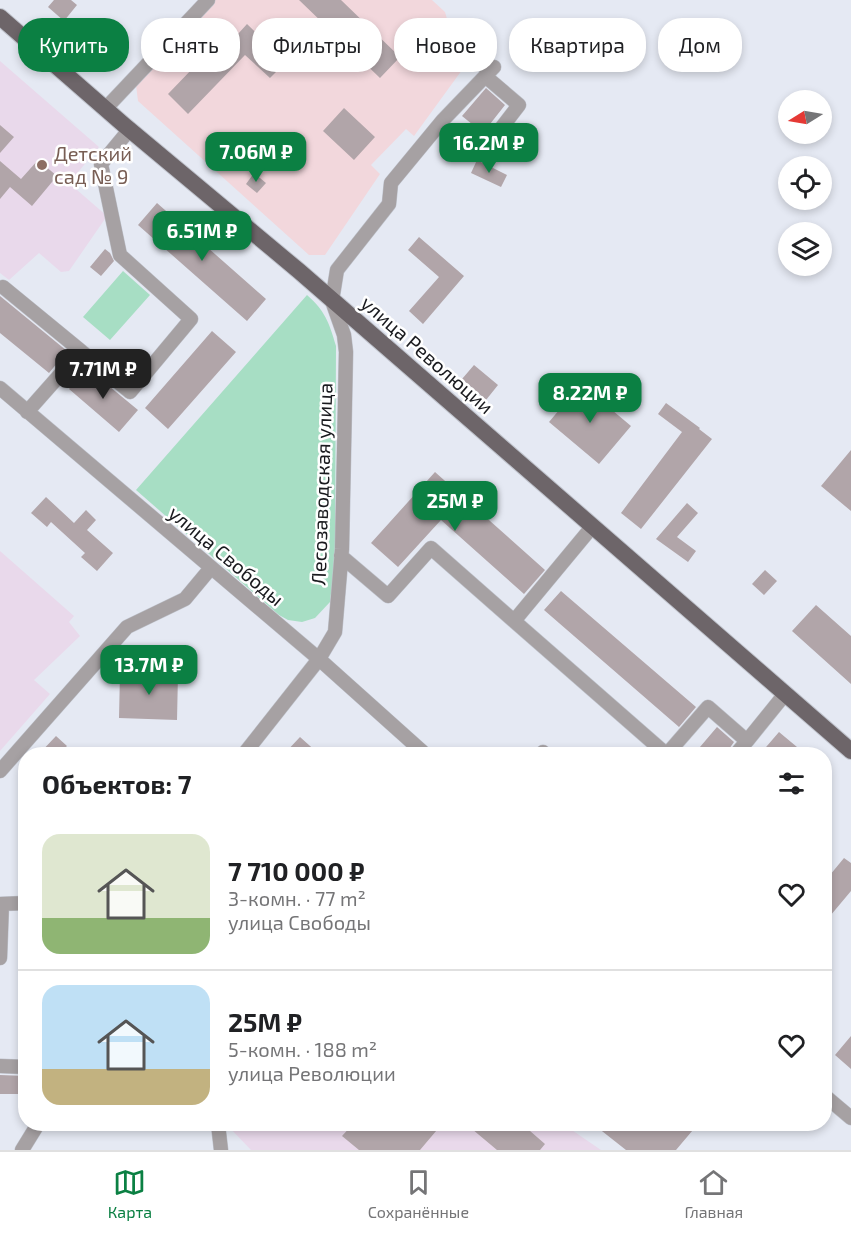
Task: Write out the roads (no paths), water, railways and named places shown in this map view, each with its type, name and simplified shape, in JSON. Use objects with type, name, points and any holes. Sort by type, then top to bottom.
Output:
[{"type":"main road","name":"улица Революции","points":[[0,17],[332,301],[851,752]]},
{"type":"street","points":[[106,108],[208,0]]},
{"type":"street","name":"Лесозаводская улица","points":[[250,747],[319,659],[335,632],[341,556],[346,352],[344,335],[332,301],[337,270],[389,204],[391,183],[442,120],[489,71],[519,105],[492,140]]},
{"type":"street","points":[[3,287],[130,392],[191,319],[120,255],[101,164],[130,129]]},
{"type":"street","points":[[27,412],[81,351]]},
{"type":"street","name":"улица Свободы","points":[[0,388],[210,569],[319,659],[417,747]]},
{"type":"street","points":[[514,621],[592,527]]},
{"type":"street","points":[[341,556],[388,596],[431,548],[659,747]]},
{"type":"street","points":[[21,747],[127,627],[186,599],[210,569]]},
{"type":"street","points":[[742,747],[785,694]]},
{"type":"street","points":[[673,747],[708,707],[747,741]]},
{"type":"street","points":[[0,771],[18,751]]},
{"type":"street","points":[[0,958],[1,904],[18,903]]},
{"type":"street","points":[[0,1066],[18,1067]]},
{"type":"street","points":[[832,1102],[851,1118]]},
{"type":"street","points":[[22,1150],[34,1131]]},
{"type":"street","points":[[219,1131],[221,1150]]},
{"type":"place","name":"Детский сад № 9","points":[[42,165]]}]
